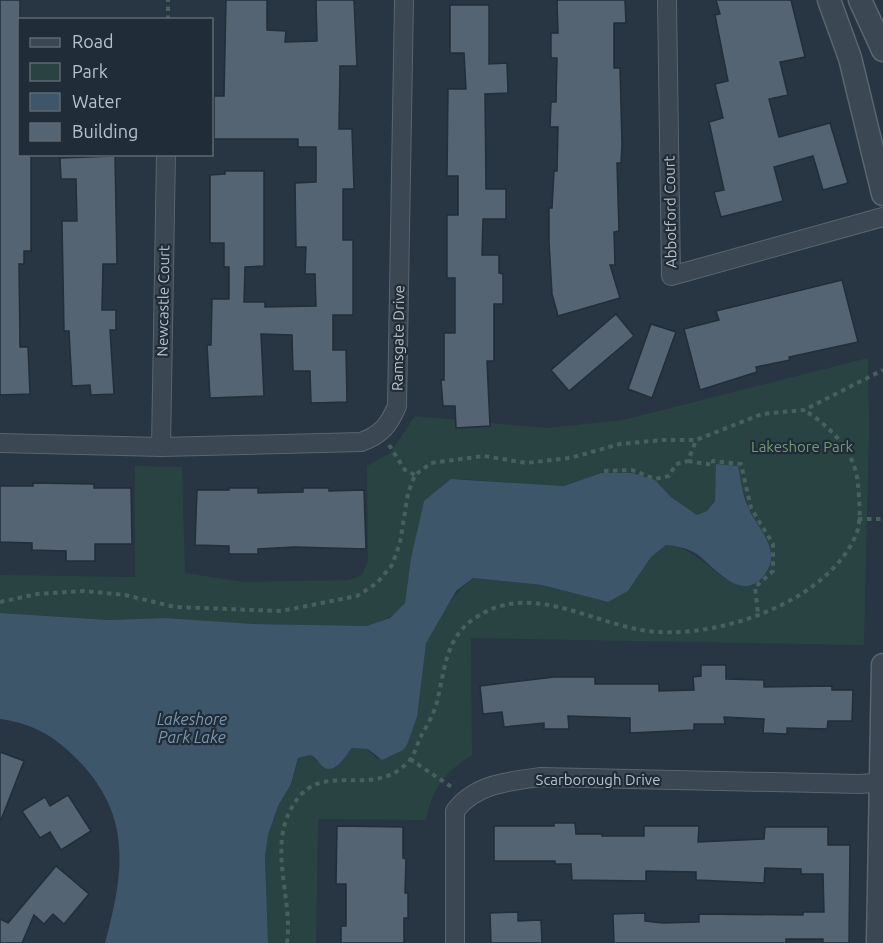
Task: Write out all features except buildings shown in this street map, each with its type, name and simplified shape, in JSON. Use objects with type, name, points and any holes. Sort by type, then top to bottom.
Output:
[{"type":"street","name":"Ramsgate Drive","points":[[382,431],[390,422],[397,406],[404,0]]},
{"type":"street","name":"Abbotford Court","points":[[667,0],[670,276],[883,217]]},
{"type":"street","points":[[829,0],[850,58],[883,194]]},
{"type":"street","points":[[860,0],[883,50]]},
{"type":"street","name":"Newcastle Court","points":[[161,447],[166,156]]},
{"type":"street","points":[[0,443],[161,447],[361,442],[382,431]]},
{"type":"street","points":[[878,943],[883,665]]},
{"type":"street","name":"Scarborough Drive","points":[[466,797],[500,783],[541,777],[860,784],[882,782]]},
{"type":"street","points":[[455,943],[455,811],[466,797]]},
{"type":"path","points":[[168,0],[168,18]]},
{"type":"path","points":[[0,602],[37,594],[84,591],[125,595],[176,607],[281,611],[357,596],[377,583],[392,565],[400,543],[408,493],[415,475],[431,463],[484,456],[526,463],[570,458],[620,444],[696,440],[762,414],[804,410],[883,370]]},
{"type":"path","points":[[287,943],[290,927],[281,845],[288,815],[306,788],[320,781],[382,778],[395,773],[410,759],[436,705],[449,647],[460,630],[476,616],[504,605],[530,600],[608,622],[658,632],[699,631],[784,605],[814,587],[843,559],[857,532],[858,481],[850,459],[826,424],[804,410]]},
{"type":"path","points":[[382,431],[395,457],[405,470],[415,475]]},
{"type":"path","points":[[688,461],[696,440]]},
{"type":"path","points":[[604,471],[632,470],[655,479],[669,476],[676,464],[688,461],[713,465],[713,461],[741,464],[751,508],[773,544],[772,571],[755,587],[758,614]]},
{"type":"path","points":[[858,519],[883,519]]},
{"type":"path","points":[[410,759],[466,797]]},
{"type":"green space","name":"Lakeshore Park","points":[[868,358],[869,430],[864,645],[471,638],[472,755],[454,768],[441,782],[432,799],[426,820],[318,819],[316,943],[268,943],[265,856],[268,835],[278,806],[291,784],[299,758],[310,755],[323,765],[337,765],[352,748],[368,749],[377,759],[407,745],[415,722],[422,662],[427,641],[444,611],[458,592],[473,578],[542,585],[608,602],[628,591],[651,557],[666,545],[681,548],[726,579],[738,583],[750,583],[764,576],[751,515],[743,491],[717,464],[715,501],[707,511],[697,515],[671,497],[655,480],[632,473],[601,473],[564,486],[459,479],[424,501],[411,558],[405,603],[399,611],[379,623],[367,626],[254,624],[165,618],[109,620],[0,613],[0,575],[135,577],[135,466],[182,467],[185,573],[244,582],[349,580],[362,575],[368,560],[367,466],[390,453],[415,416],[546,428],[623,420]]},
{"type":"water","name":"Lakeshore Park Lake","points":[[716,464],[738,466],[746,502],[770,548],[770,565],[756,583],[748,586],[739,585],[721,575],[697,554],[666,545],[651,557],[628,591],[608,602],[542,585],[473,578],[456,591],[426,643],[417,717],[403,750],[382,760],[368,749],[352,748],[341,762],[329,769],[323,767],[310,755],[298,758],[291,784],[278,806],[268,835],[265,856],[268,943],[105,943],[112,917],[119,868],[119,845],[115,823],[107,801],[94,779],[68,750],[51,737],[32,727],[0,719],[0,613],[109,620],[165,618],[254,624],[367,626],[390,618],[405,603],[411,558],[424,501],[451,479],[564,486],[601,473],[632,473],[655,480],[671,497],[697,515],[707,511],[715,501]]}]
